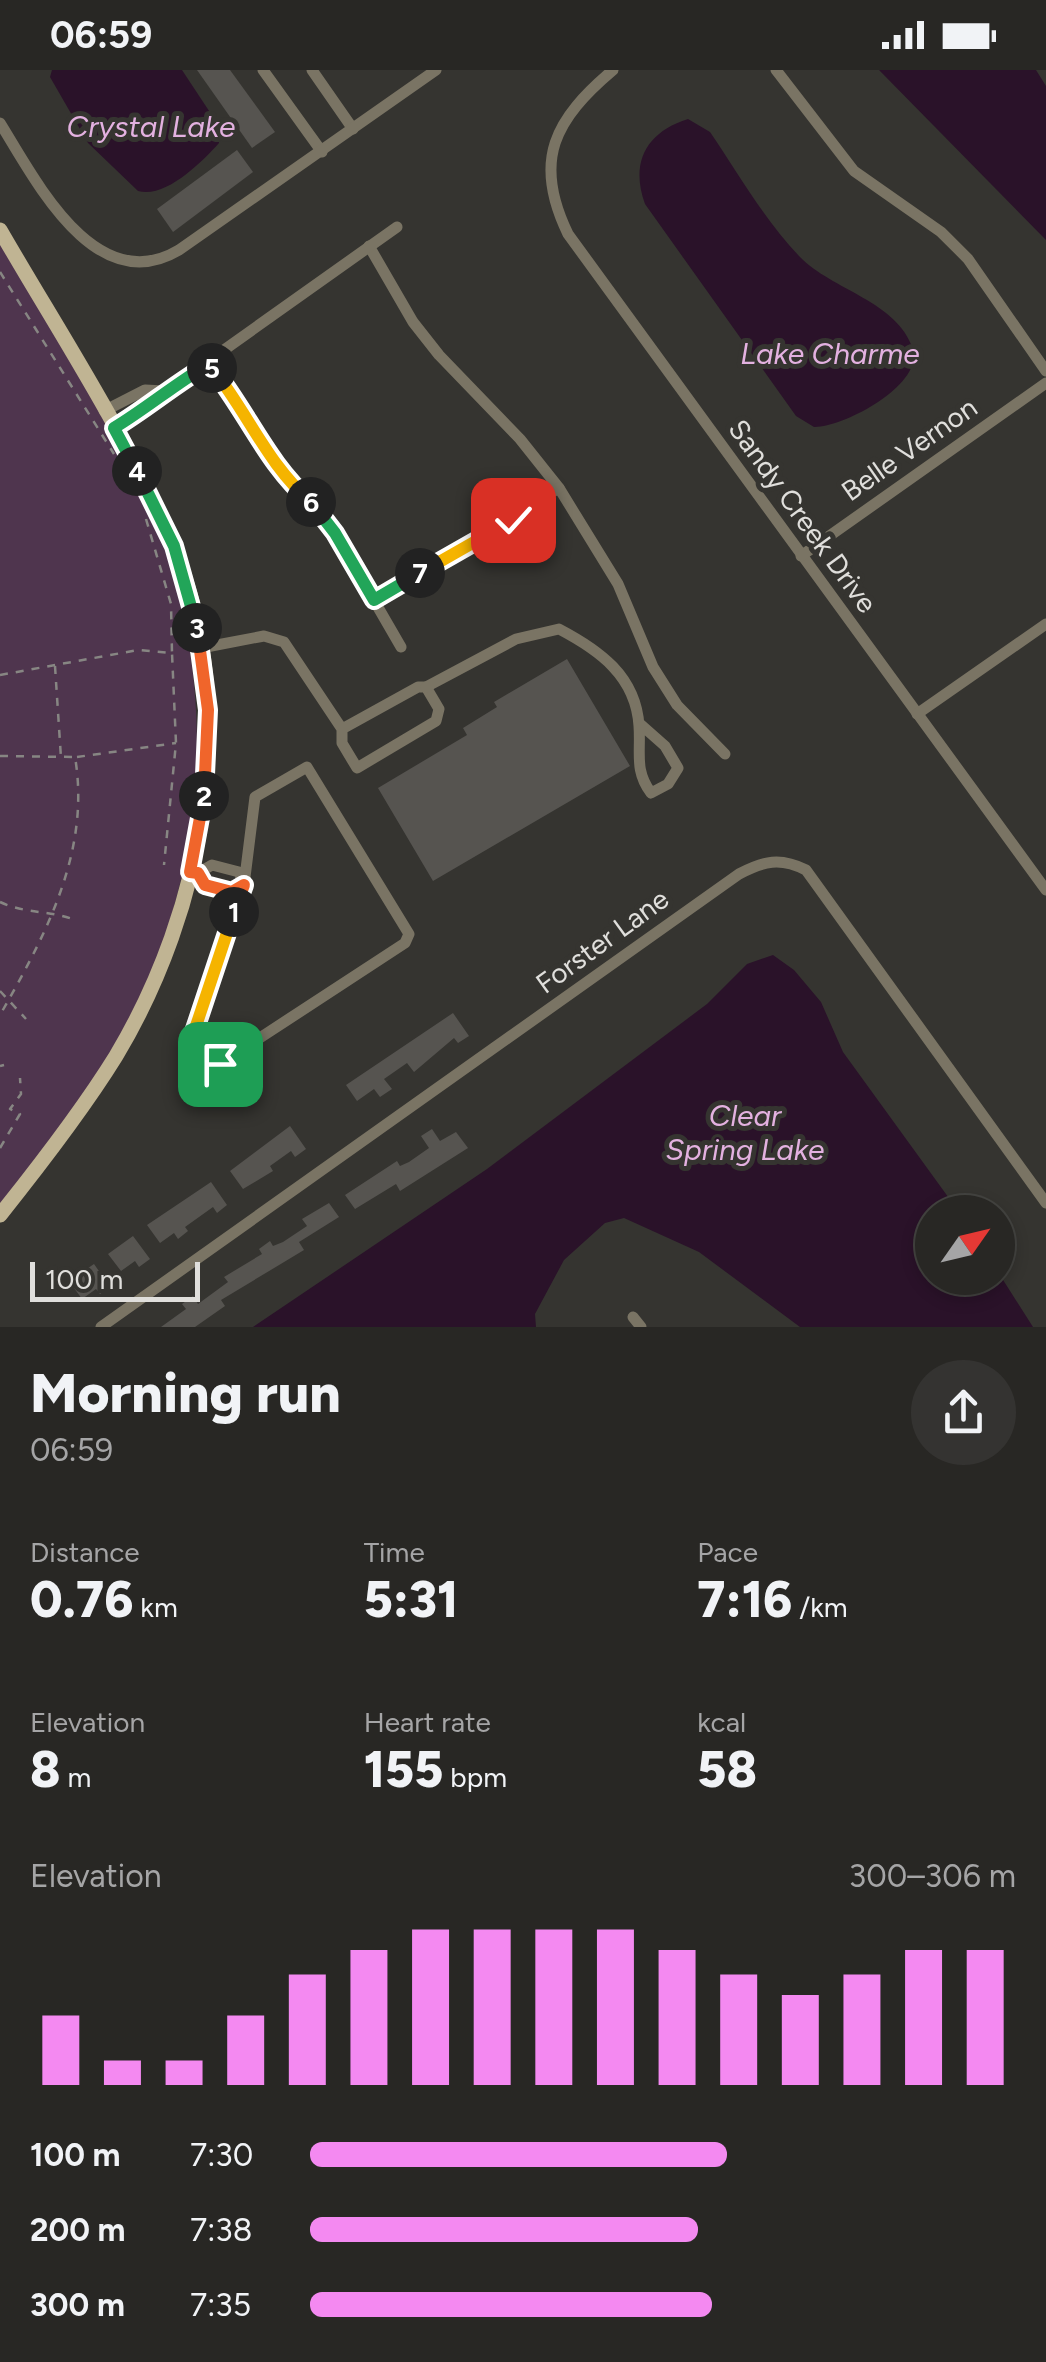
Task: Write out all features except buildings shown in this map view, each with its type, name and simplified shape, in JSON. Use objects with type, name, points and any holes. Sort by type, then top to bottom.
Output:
[{"type":"main road","points":[[0,230],[114,428],[174,546],[201,648],[208,710],[206,776],[194,872],[157,974],[114,1058],[0,1215]]},
{"type":"street","points":[[263,70],[322,152]]},
{"type":"street","points":[[312,70],[352,129]]},
{"type":"street","points":[[0,123],[69,225],[99,249],[139,261],[171,255],[436,70]]},
{"type":"street","name":"Sandy Creek Drive","points":[[613,70],[570,108],[552,159],[554,197],[579,252],[1046,890]]},
{"type":"street","points":[[776,70],[854,171],[940,232],[968,259],[1046,371]]},
{"type":"street","points":[[114,428],[154,404],[164,391],[209,364],[397,226]]},
{"type":"street","points":[[369,246],[413,322],[439,355],[520,439],[559,488],[618,584],[653,667],[677,705],[725,754]]},
{"type":"street","points":[[209,364],[234,396],[266,455],[335,533],[401,648]]},
{"type":"street","name":"Belle Vernon","points":[[801,556],[1046,383]]},
{"type":"street","points":[[104,411],[144,390],[164,391]]},
{"type":"street","points":[[374,600],[559,488]]},
{"type":"street","points":[[917,714],[1046,624]]},
{"type":"street","points":[[342,730],[410,690],[426,687],[516,639],[559,629],[600,650],[622,676],[639,723],[639,777],[651,793],[668,784],[678,768],[666,746],[639,723]]},
{"type":"street","points":[[201,648],[264,636],[284,642],[342,730],[342,743],[357,768],[436,721],[439,709],[426,687]]},
{"type":"street","points":[[244,885],[232,892],[220,889],[205,885],[194,872],[212,865],[224,868],[239,872],[244,885],[194,1032],[220,1064],[405,943],[409,934],[306,766],[254,797],[244,885]]},
{"type":"street","name":"Forster Lane","points":[[100,1327],[739,874],[764,862],[788,861],[806,870],[1046,1203]]},
{"type":"path","points":[[0,272],[115,456]]},
{"type":"path","points":[[145,516],[171,604],[176,744],[164,864]]},
{"type":"path","points":[[0,675],[138,650],[172,653]]},
{"type":"path","points":[[54,665],[61,758]]},
{"type":"path","points":[[0,756],[61,758],[176,744]]},
{"type":"path","points":[[0,1015],[38,950],[54,913],[78,820],[75,757]]},
{"type":"path","points":[[0,902],[22,913],[54,913],[75,920]]},
{"type":"path","points":[[0,991],[26,1019]]},
{"type":"path","points":[[0,1148],[20,1114],[10,1110],[21,1094],[20,1078]]},
{"type":"shaded area","points":[[0,242],[98,405],[149,507],[173,575],[189,645],[196,715],[195,785],[186,854],[169,923],[145,989],[87,1094],[0,1207]]},
{"type":"water","name":"Crystal Lake","points":[[52,70],[182,70],[219,126],[219,143],[171,184],[160,190],[138,191],[88,143],[50,77]]},
{"type":"water","points":[[879,70],[1036,70],[1046,86],[1046,240]]},
{"type":"water","name":"Lake Charme","points":[[688,119],[710,132],[800,257],[829,279],[879,307],[905,333],[913,349],[913,363],[906,377],[879,402],[827,425],[814,427],[796,416],[645,204],[639,175],[645,151],[661,132]]},
{"type":"water","name":"Clear Spring Lake","points":[[773,955],[794,970],[821,1002],[843,1052],[947,1195],[915,1195],[915,1295],[1013,1295],[1033,1327],[800,1327],[699,1252],[624,1218],[605,1223],[564,1260],[535,1314],[536,1327],[253,1327],[487,1169],[707,1004],[747,964]]},
{"type":"route","points":[[220,1064],[194,1032],[199,1006],[244,885],[232,892],[205,885],[198,873],[190,872],[206,776],[208,710],[201,648],[174,546],[114,428],[209,364],[234,396],[266,455],[335,533],[374,600],[513,520]]}]
